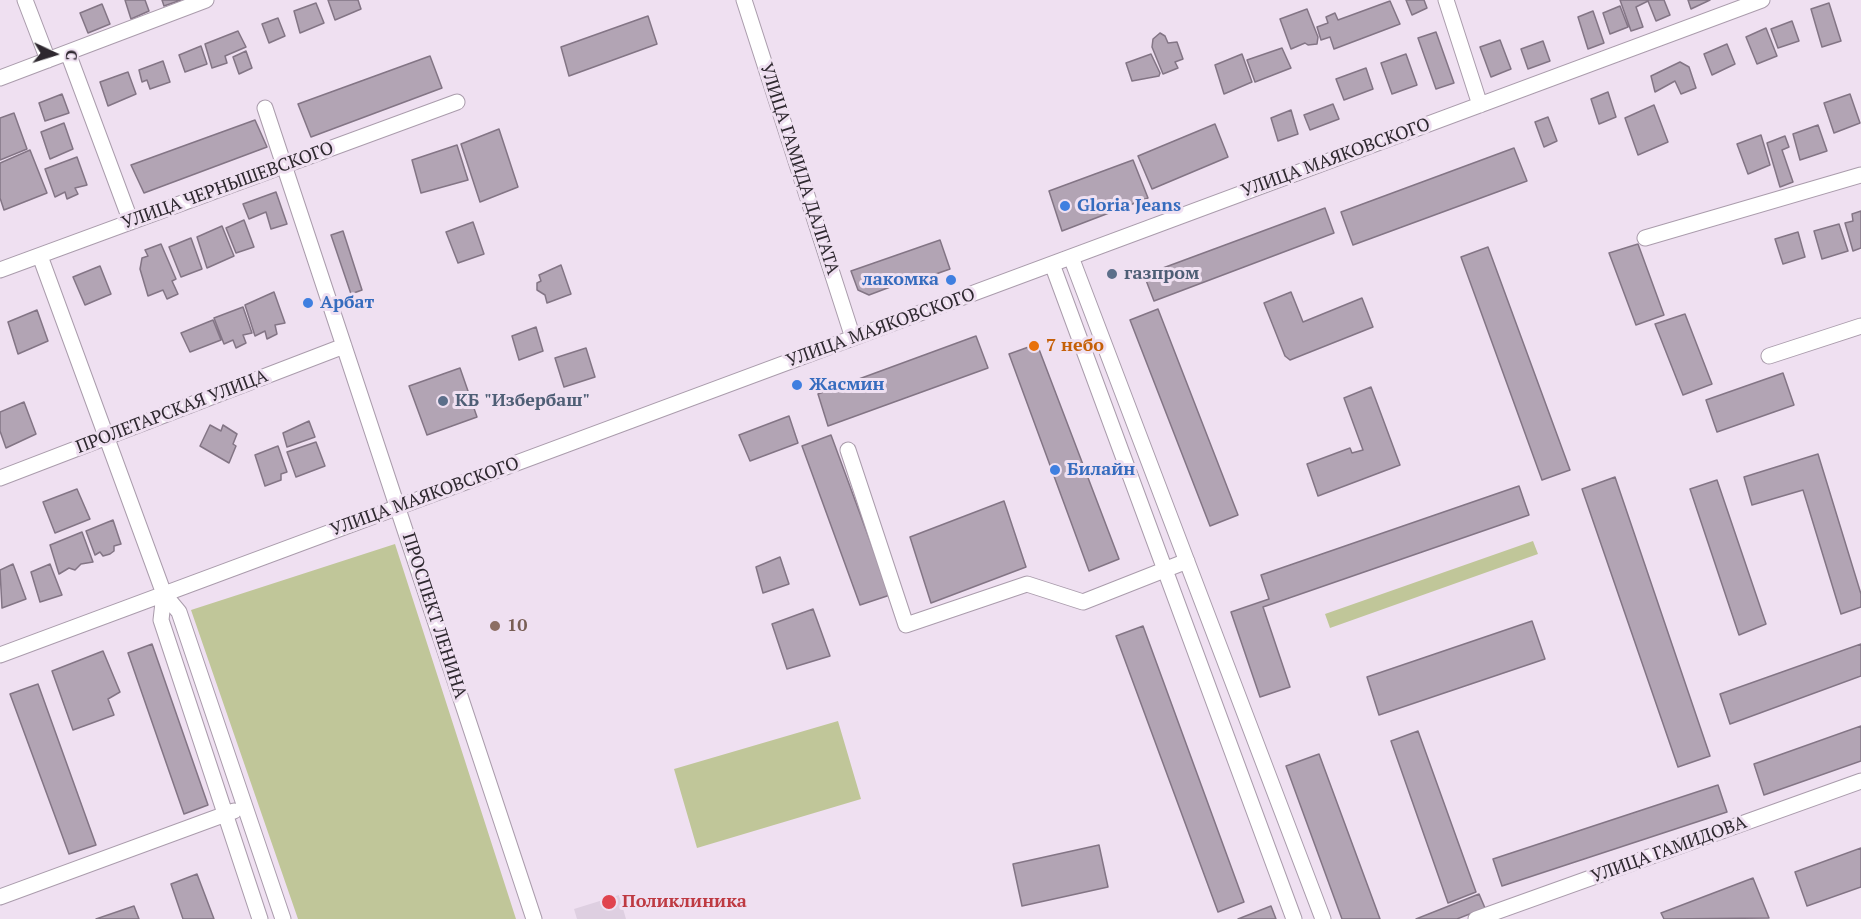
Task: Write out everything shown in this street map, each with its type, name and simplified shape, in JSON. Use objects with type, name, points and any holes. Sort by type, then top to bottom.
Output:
[{"type":"street","points":[[25,0],[48,60]]},
{"type":"street","points":[[0,78],[206,0]]},
{"type":"street","name":"УЛИЦА ГАМИДА ДАЛГАТА","points":[[744,0],[853,338]]},
{"type":"street","points":[[1446,0],[1480,105]]},
{"type":"street","name":"УЛИЦА МАЯКОВСКОГО","points":[[0,655],[1762,0]]},
{"type":"street","points":[[68,53],[131,222]]},
{"type":"street","name":"УЛИЦА ЧЕРНЫШЕВСКОГО","points":[[0,270],[457,102]]},
{"type":"street","name":"ПРОСПЕКТ ЛЕНИНА","points":[[265,108],[534,919]]},
{"type":"street","points":[[1645,238],[1861,175]]},
{"type":"street","points":[[40,255],[164,594],[179,612],[282,919]]},
{"type":"street","points":[[1071,257],[1323,919]]},
{"type":"street","points":[[1052,264],[1294,919]]},
{"type":"street","points":[[1769,356],[1861,327]]},
{"type":"street","name":"ПРОЛЕТАРСКАЯ УЛИЦА","points":[[0,478],[344,346]]},
{"type":"street","points":[[848,450],[906,625],[1027,584],[1083,603],[1187,561]]},
{"type":"street","points":[[164,594],[161,620],[260,919]]},
{"type":"street","points":[[1229,744],[1252,734]]},
{"type":"street","name":"УЛИЦА ГАМИДОВА","points":[[1476,919],[1861,781]]},
{"type":"street","points":[[0,897],[245,806]]},
{"type":"street","points":[[248,886],[269,877]]},
{"type":"shaded area","name":"Поликлиника","points":[[619,895],[626,919],[577,919],[574,909]]},
{"type":"green space","points":[[1533,541],[1538,554],[1330,628],[1325,614]]},
{"type":"green space","points":[[395,544],[516,919],[298,919],[191,610]]},
{"type":"green space","points":[[838,721],[861,799],[697,848],[674,769]]},
{"type":"building","points":[[125,0],[145,0],[149,11],[131,19]]},
{"type":"building","points":[[162,0],[181,0],[164,6]]},
{"type":"building","points":[[328,0],[358,0],[361,9],[335,20]]},
{"type":"building","points":[[1406,0],[1424,0],[1427,8],[1412,15]]},
{"type":"building","points":[[1620,0],[1664,0],[1670,15],[1656,21],[1648,1],[1636,7],[1643,27],[1631,31]]},
{"type":"building","points":[[1688,0],[1710,0],[1691,9]]},
{"type":"building","points":[[1390,1],[1400,24],[1334,49],[1330,37],[1321,40],[1317,27],[1328,23],[1326,17],[1335,13],[1338,20]]},
{"type":"building","points":[[316,3],[324,23],[300,33],[294,11]]},
{"type":"building","points":[[1829,3],[1841,41],[1822,47],[1811,9]]},
{"type":"building","points":[[102,4],[110,24],[88,33],[80,13]]},
{"type":"building","points":[[1620,6],[1628,27],[1610,34],[1603,13]]},
{"type":"building","points":[[1307,9],[1318,37],[1317,44],[1305,43],[1291,49],[1280,19]]},
{"type":"building","points":[[1593,11],[1604,43],[1588,49],[1578,17]]},
{"type":"building","points":[[648,16],[657,44],[569,76],[561,47]]},
{"type":"building","points":[[278,18],[285,36],[269,43],[262,24]]},
{"type":"building","points":[[1792,21],[1799,41],[1778,48],[1771,29]]},
{"type":"building","points":[[1766,28],[1777,56],[1757,64],[1746,37]]},
{"type":"building","points":[[238,31],[246,47],[225,56],[227,63],[212,68],[205,44]]},
{"type":"building","points":[[1436,32],[1454,83],[1436,89],[1418,38]]},
{"type":"building","points":[[1160,33],[1165,36],[1168,43],[1177,42],[1183,59],[1175,62],[1178,68],[1163,74],[1152,47],[1153,39]]},
{"type":"building","points":[[1500,40],[1511,69],[1491,77],[1480,47]]},
{"type":"building","points":[[1543,41],[1550,61],[1528,69],[1521,49]]},
{"type":"building","points":[[1727,44],[1735,64],[1712,75],[1704,54]]},
{"type":"building","points":[[201,46],[207,64],[185,72],[179,55]]},
{"type":"building","points":[[1282,48],[1291,68],[1255,82],[1247,60]]},
{"type":"building","points":[[246,51],[252,68],[239,74],[233,57]]},
{"type":"building","points":[[1151,54],[1160,73],[1159,76],[1132,81],[1126,63]]},
{"type":"building","points":[[1242,54],[1252,82],[1224,94],[1215,65]]},
{"type":"building","points":[[1406,54],[1417,85],[1392,94],[1381,63]]},
{"type":"building","points":[[430,56],[442,88],[311,137],[298,104]]},
{"type":"building","points":[[163,61],[170,82],[150,89],[147,80],[142,82],[139,70]]},
{"type":"building","points":[[1680,62],[1689,67],[1696,88],[1681,94],[1675,81],[1655,92],[1651,76]]},
{"type":"building","points":[[1366,68],[1373,89],[1344,100],[1336,79]]},
{"type":"building","points":[[128,72],[136,94],[108,106],[100,82]]},
{"type":"building","points":[[1608,92],[1616,117],[1599,124],[1591,99]]},
{"type":"building","points":[[62,94],[69,113],[45,121],[39,103]]},
{"type":"building","points":[[1850,94],[1860,123],[1834,133],[1824,103]]},
{"type":"building","points":[[1333,104],[1339,119],[1310,130],[1304,115]]},
{"type":"building","points":[[1654,105],[1668,142],[1638,155],[1625,118]]},
{"type":"building","points":[[1291,110],[1298,134],[1278,141],[1271,118]]},
{"type":"building","points":[[14,113],[27,149],[0,160],[0,118]]},
{"type":"building","points":[[1548,117],[1557,141],[1544,147],[1535,122]]},
{"type":"building","points":[[255,120],[267,147],[144,193],[131,165]]},
{"type":"building","points":[[64,123],[73,149],[50,159],[41,132]]},
{"type":"building","points":[[1215,124],[1228,157],[1152,189],[1138,156]]},
{"type":"building","points":[[1818,125],[1827,151],[1800,160],[1793,134]]},
{"type":"building","points":[[499,129],[518,187],[480,202],[461,144]]},
{"type":"building","points":[[1761,135],[1770,165],[1748,174],[1737,144]]},
{"type":"building","points":[[1785,136],[1789,147],[1782,150],[1793,182],[1780,187],[1767,143]]},
{"type":"building","points":[[457,145],[468,180],[421,193],[412,160]]},
{"type":"building","points":[[1514,148],[1527,181],[1353,245],[1341,212]]},
{"type":"building","points":[[30,150],[47,193],[4,210],[0,198],[0,163]]},
{"type":"building","points":[[77,157],[87,185],[75,188],[78,194],[67,199],[65,192],[55,197],[45,169]]},
{"type":"building","points":[[1133,160],[1148,198],[1062,231],[1049,191]]},
{"type":"building","points":[[276,192],[287,224],[271,229],[266,212],[249,219],[243,204]]},
{"type":"building","points":[[1325,208],[1334,233],[1154,301],[1144,275]]},
{"type":"building","points":[[1861,211],[1861,248],[1853,251],[1845,223],[1853,221],[1852,214]]},
{"type":"building","points":[[244,220],[254,247],[236,253],[226,228]]},
{"type":"building","points":[[473,222],[484,254],[458,263],[446,232]]},
{"type":"building","points":[[1839,224],[1848,251],[1822,259],[1814,231]]},
{"type":"building","points":[[222,226],[234,256],[207,268],[197,237]]},
{"type":"building","points":[[343,231],[362,290],[351,294],[331,235]]},
{"type":"building","points":[[1798,232],[1805,257],[1783,264],[1775,239]]},
{"type":"building","points":[[191,238],[202,269],[181,277],[169,247]]},
{"type":"building","points":[[940,240],[950,269],[916,281],[914,278],[869,295],[858,290],[851,271]]},
{"type":"building","points":[[161,244],[176,279],[172,281],[178,294],[167,299],[163,290],[148,296],[140,269],[142,258],[148,256],[145,250]]},
{"type":"building","points":[[1638,244],[1664,315],[1636,325],[1609,253]]},
{"type":"building","points":[[1488,247],[1570,470],[1542,480],[1461,257]]},
{"type":"building","points":[[561,265],[571,294],[547,303],[545,295],[537,290],[537,283],[541,281],[539,275]]},
{"type":"building","points":[[100,266],[111,294],[85,305],[73,277]]},
{"type":"building","points":[[274,292],[285,323],[275,325],[277,334],[267,339],[265,331],[255,336],[245,305]]},
{"type":"building","points":[[1291,292],[1303,322],[1362,298],[1373,327],[1290,360],[1285,356],[1264,303]]},
{"type":"building","points":[[243,307],[252,333],[243,335],[246,343],[236,348],[233,340],[224,344],[214,318]]},
{"type":"building","points":[[1158,309],[1238,515],[1210,526],[1130,320]]},
{"type":"building","points":[[37,310],[48,341],[18,354],[8,322]]},
{"type":"building","points":[[1685,314],[1712,384],[1683,395],[1655,324]]},
{"type":"building","points":[[213,320],[221,340],[190,352],[181,333]]},
{"type":"building","points":[[536,327],[543,351],[519,360],[512,336]]},
{"type":"building","points":[[976,336],[988,368],[828,426],[818,394]]},
{"type":"building","points":[[1037,344],[1119,559],[1089,571],[1009,354]]},
{"type":"building","points":[[586,348],[595,377],[564,387],[555,358]]},
{"type":"building","name":"КБ \"Избербаш\"","points":[[460,368],[477,417],[427,435],[409,386]]},
{"type":"building","points":[[1783,373],[1794,405],[1717,432],[1706,400]]},
{"type":"building","points":[[1371,387],[1400,465],[1318,496],[1307,464],[1350,448],[1352,453],[1363,450],[1344,398]]},
{"type":"building","points":[[24,402],[36,434],[6,448],[0,431],[0,412]]},
{"type":"building","points":[[789,416],[798,443],[750,461],[739,435]]},
{"type":"building","points":[[309,421],[315,437],[287,447],[283,433]]},
{"type":"building","points":[[210,425],[221,431],[223,425],[237,434],[233,444],[236,446],[229,463],[200,446]]},
{"type":"building","points":[[831,435],[890,595],[860,605],[802,446]]},
{"type":"building","points":[[316,442],[325,466],[296,477],[287,452]]},
{"type":"building","points":[[278,446],[287,472],[281,474],[281,480],[265,486],[255,455]]},
{"type":"building","points":[[1818,454],[1861,594],[1861,607],[1841,614],[1803,490],[1752,505],[1744,477]]},
{"type":"building","points":[[1615,477],[1710,756],[1678,767],[1582,489]]},
{"type":"building","points":[[1717,480],[1766,624],[1739,635],[1690,489]]},
{"type":"building","points":[[1519,486],[1529,515],[1263,607],[1290,687],[1260,697],[1231,612],[1269,599],[1261,575]]},
{"type":"building","points":[[77,489],[90,519],[55,533],[43,502]]},
{"type":"building","points":[[1004,501],[1026,567],[931,603],[910,537]]},
{"type":"building","points":[[113,520],[121,544],[114,546],[114,551],[110,554],[103,556],[100,552],[95,555],[86,531]]},
{"type":"building","points":[[82,532],[93,562],[81,564],[75,570],[69,568],[59,574],[50,545]]},
{"type":"building","points":[[780,557],[789,584],[763,593],[756,567]]},
{"type":"building","points":[[13,564],[26,599],[2,608],[0,570]]},
{"type":"building","points":[[50,564],[62,595],[40,602],[31,572]]},
{"type":"building","points":[[813,609],[830,656],[787,669],[772,624]]},
{"type":"building","points":[[1532,621],[1545,659],[1379,715],[1367,677]]},
{"type":"building","points":[[1143,626],[1244,902],[1218,912],[1116,636]]},
{"type":"building","points":[[152,644],[208,805],[184,814],[128,653]]},
{"type":"building","points":[[1861,644],[1861,676],[1730,724],[1720,694]]},
{"type":"building","points":[[103,651],[120,692],[108,699],[114,715],[73,730],[52,671]]},
{"type":"building","points":[[38,684],[96,845],[69,854],[10,694]]},
{"type":"building","points":[[1861,726],[1861,761],[1764,795],[1754,764]]},
{"type":"building","points":[[1418,731],[1476,892],[1448,903],[1391,741]]},
{"type":"building","points":[[1319,754],[1380,919],[1342,919],[1286,766]]},
{"type":"building","points":[[1718,785],[1727,812],[1502,886],[1493,859]]},
{"type":"building","points":[[1099,845],[1108,887],[1022,906],[1013,864]]},
{"type":"building","points":[[1861,848],[1861,887],[1807,906],[1795,872]]},
{"type":"building","points":[[197,874],[214,919],[183,919],[171,884]]},
{"type":"building","points":[[1753,878],[1769,918],[1664,919],[1661,913]]},
{"type":"building","points":[[1479,894],[1485,908],[1457,919],[1416,919]]},
{"type":"building","points":[[134,906],[139,919],[96,919]]},
{"type":"building","points":[[1271,906],[1276,919],[1238,919]]},
{"type":"place","name":"Gloria Jeans","points":[[1065,206]]},
{"type":"place","name":"газпром","points":[[1112,274]]},
{"type":"place","name":"лакомка","points":[[951,280]]},
{"type":"place","name":"Арбат","points":[[308,303]]},
{"type":"place","name":"7 небо","points":[[1034,346]]},
{"type":"place","name":"Жасмин","points":[[797,385]]},
{"type":"place","name":"КБ \"Избербаш\"","points":[[443,401]]},
{"type":"place","name":"Билайн","points":[[1055,470]]},
{"type":"place","name":"10","points":[[495,626]]},
{"type":"place","name":"Поликлиника","points":[[609,902]]}]
